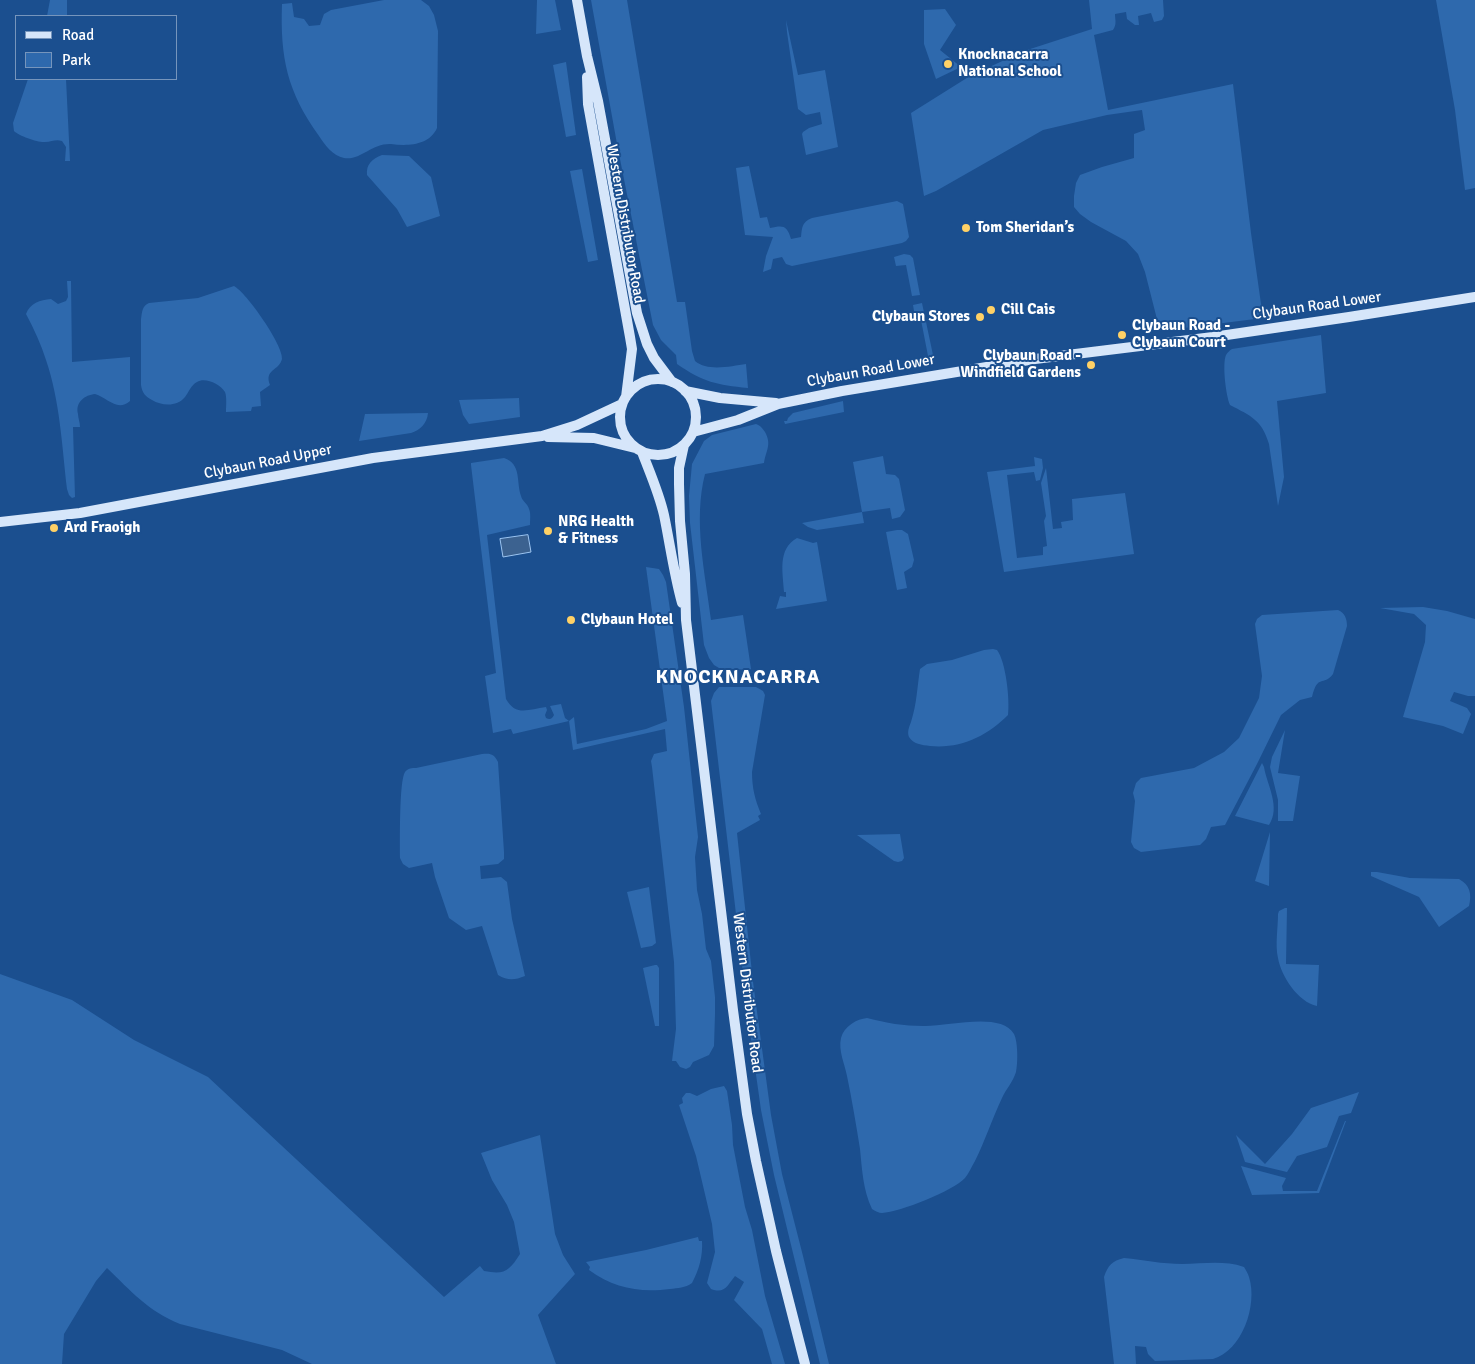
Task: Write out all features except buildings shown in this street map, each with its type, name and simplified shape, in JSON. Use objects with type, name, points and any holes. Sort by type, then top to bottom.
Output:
[{"type":"street","name":"Western Distributor Road","points":[[577,0],[587,56],[598,101],[637,313],[647,344],[654,358],[672,382]]},
{"type":"street","name":"Western Distributor Road","points":[[587,56],[588,104],[632,349],[624,401]]},
{"type":"street","name":"Clybaun Road Lower","points":[[693,432],[738,420],[778,404],[842,391],[1026,360],[1213,337],[1475,297]]},
{"type":"street","points":[[658,379],[672,382],[685,391],[692,400],[696,423],[693,432],[684,445],[667,454],[658,456],[638,450],[628,441],[621,427],[620,416],[624,401],[637,386],[647,381],[658,379]]},
{"type":"street","name":"Clybaun Road Lower","points":[[685,391],[720,398],[778,404]]},
{"type":"street","name":"Clybaun Road Upper","points":[[542,436],[577,425],[624,401]]},
{"type":"street","name":"Clybaun Road Upper","points":[[0,522],[73,514],[373,458],[542,436],[594,438],[638,450]]},
{"type":"street","name":"Western Distributor Road","points":[[684,445],[679,468],[679,484],[686,620],[733,1010],[747,1114],[756,1161],[805,1364]]},
{"type":"street","name":"Western Distributor Road","points":[[638,450],[657,488],[686,620]]},
{"type":"green space","points":[[50,0],[67,0],[67,15],[47,15]]},
{"type":"green space","points":[[384,0],[421,0],[429,6],[434,15],[438,31],[437,128],[429,138],[417,144],[384,144],[355,157],[340,157],[333,153],[324,143],[308,120],[293,89],[284,57],[282,4],[292,3],[294,17],[304,19],[309,26],[320,25],[324,14],[331,10]]},
{"type":"green space","points":[[537,0],[555,0],[561,30],[536,34]]},
{"type":"green space","points":[[591,0],[627,0],[677,302],[685,302],[695,361],[713,367],[746,364],[748,388],[711,382],[677,364],[676,355],[661,340],[653,325]]},
{"type":"green space","points":[[1089,0],[1163,0],[1164,16],[1162,20],[1154,22],[1151,13],[1138,16],[1139,25],[1135,25],[1127,19],[1126,12],[1115,14],[1113,30],[1094,35],[1108,110],[1233,84],[1263,318],[1160,331],[1145,272],[1138,254],[1126,241],[1091,222],[1074,207],[1076,183],[1080,175],[1134,158],[1134,134],[1145,130],[1142,110],[1107,115],[1043,130],[924,196],[911,113],[970,76],[1024,51],[1092,29]]},
{"type":"green space","points":[[1436,0],[1475,0],[1475,188],[1465,190],[1455,110]]},
{"type":"green space","points":[[945,9],[956,25],[940,50],[961,67],[936,79],[924,44],[924,10]]},
{"type":"green space","points":[[786,20],[798,75],[825,70],[838,147],[806,155],[803,132],[822,124],[820,112],[806,115],[798,109]]},
{"type":"green space","points":[[566,62],[576,135],[566,137],[553,65]]},
{"type":"green space","points":[[28,80],[66,80],[70,161],[65,161],[66,147],[62,141],[42,142],[24,137],[14,131],[13,123]]},
{"type":"green space","points":[[382,155],[409,156],[431,177],[440,216],[407,227],[397,209],[367,175],[370,162]]},
{"type":"green space","points":[[749,166],[760,218],[767,217],[770,228],[784,227],[791,239],[801,237],[803,225],[812,218],[897,201],[903,204],[909,237],[902,243],[792,266],[786,264],[782,257],[773,259],[771,269],[763,272],[766,256],[773,237],[745,235],[736,168]]},
{"type":"green space","points":[[582,169],[598,260],[588,262],[570,171]]},
{"type":"green space","points":[[904,254],[910,255],[913,258],[920,295],[912,296],[906,265],[896,266],[894,257]]},
{"type":"green space","points":[[67,281],[71,281],[72,362],[130,357],[130,401],[117,405],[95,394],[84,398],[79,403],[77,410],[80,427],[73,427],[75,497],[72,498],[67,489],[60,424],[51,376],[40,342],[26,314],[30,307],[39,301],[51,299],[58,304],[66,301],[68,297]]},
{"type":"green space","points":[[234,286],[247,298],[263,320],[281,352],[282,359],[280,363],[269,376],[270,385],[260,392],[261,406],[252,407],[251,411],[226,412],[226,399],[223,389],[216,384],[204,380],[195,383],[178,403],[160,403],[148,398],[143,392],[141,385],[141,319],[145,306],[149,303],[198,298]]},
{"type":"green space","points":[[922,303],[933,355],[932,360],[929,361],[921,320],[914,311],[913,305]]},
{"type":"green space","points":[[1321,335],[1326,393],[1277,401],[1284,477],[1278,506],[1269,444],[1263,429],[1255,420],[1230,405],[1225,380],[1225,359],[1232,349]]},
{"type":"green space","points":[[519,398],[520,417],[469,424],[463,415],[459,400]]},
{"type":"green space","points":[[843,401],[844,412],[785,424],[784,421],[787,421],[793,413]]},
{"type":"green space","points":[[428,413],[425,423],[414,432],[359,441],[365,414]]},
{"type":"green space","points":[[756,424],[765,432],[768,441],[764,463],[705,474],[702,492],[700,510],[701,547],[711,620],[743,615],[751,669],[719,668],[709,658],[704,645],[690,523],[689,496],[692,464],[704,441],[712,435]]},
{"type":"green space","points":[[883,456],[886,474],[895,475],[899,479],[905,510],[900,517],[892,519],[890,508],[862,512],[853,462]]},
{"type":"green space","points":[[1034,457],[1042,459],[1043,468],[1040,480],[1036,481],[1034,472],[1007,475],[1017,558],[1043,555],[1043,547],[1047,546],[1044,521],[1046,516],[1041,483],[1046,468],[1053,529],[1062,528],[1061,522],[1073,520],[1072,499],[1125,493],[1134,554],[1004,572],[987,472],[1035,466]]},
{"type":"green space","points":[[504,458],[514,464],[521,496],[530,512],[530,525],[487,535],[506,699],[514,708],[523,711],[546,707],[545,715],[549,719],[554,715],[550,706],[561,704],[565,718],[569,721],[513,734],[511,729],[493,733],[485,676],[496,673],[471,465],[471,463]]},
{"type":"green space","points":[[862,512],[864,523],[817,530],[802,523]]},
{"type":"green space","points":[[902,530],[908,534],[914,560],[912,567],[904,572],[907,588],[897,590],[886,532]]},
{"type":"green space","points":[[797,538],[813,543],[817,542],[827,601],[776,609],[780,596],[786,597],[782,569],[786,548]]},
{"type":"green space","points":[[646,567],[659,569],[666,582],[684,707],[698,837],[695,857],[697,890],[706,949],[711,961],[715,997],[714,1046],[709,1055],[693,1062],[686,1069],[680,1067],[676,1061],[672,1061],[676,1029],[674,962],[651,761],[654,754],[667,751],[665,729],[573,750],[569,721],[574,717],[577,744],[646,729],[667,721]]},
{"type":"green space","points":[[1423,607],[1475,619],[1475,696],[1454,692],[1450,701],[1467,708],[1471,714],[1463,734],[1443,726],[1403,717],[1425,642],[1426,625],[1414,614],[1380,608]]},
{"type":"green space","points":[[1338,610],[1345,616],[1347,626],[1333,674],[1316,685],[1312,697],[1300,700],[1281,715],[1225,825],[1211,827],[1206,839],[1200,845],[1141,852],[1134,848],[1131,842],[1135,801],[1133,793],[1136,783],[1141,778],[1194,768],[1224,752],[1239,738],[1259,698],[1262,676],[1255,624],[1257,619],[1262,615]]},
{"type":"green space","points":[[993,649],[997,650],[1003,663],[1008,691],[1008,715],[982,735],[963,743],[930,746],[913,741],[909,737],[908,731],[915,708],[920,669],[927,664],[952,660]]},
{"type":"green space","points":[[719,687],[756,687],[763,691],[765,695],[752,772],[754,794],[761,814],[758,816],[760,820],[737,833],[753,982],[771,1115],[782,1174],[829,1364],[820,1364],[774,1175],[761,1110],[749,1025],[711,701]]},
{"type":"green space","points":[[1285,730],[1278,773],[1300,776],[1293,821],[1278,821],[1278,800],[1270,767],[1272,757]]},
{"type":"green space","points":[[482,754],[492,755],[498,762],[504,859],[498,864],[480,866],[481,879],[501,877],[507,882],[512,919],[525,976],[515,979],[508,979],[498,975],[482,926],[466,930],[449,918],[432,863],[409,868],[403,864],[400,858],[401,799],[405,772],[410,768]]},
{"type":"green space","points":[[1262,763],[1272,796],[1274,811],[1269,825],[1235,816]]},
{"type":"green space","points":[[1270,832],[1269,886],[1255,881]]},
{"type":"green space","points":[[900,834],[904,858],[898,862],[857,835]]},
{"type":"green space","points":[[1371,872],[1410,878],[1459,879],[1466,884],[1469,890],[1469,906],[1439,927],[1419,897],[1371,876]]},
{"type":"green space","points":[[649,887],[656,943],[652,946],[641,948],[627,892]]},
{"type":"green space","points":[[1287,908],[1286,964],[1319,965],[1317,1006],[1310,1004],[1297,994],[1287,980],[1280,965],[1277,948],[1278,914],[1279,911]]},
{"type":"green space","points":[[655,965],[659,968],[659,1026],[655,1026],[643,968]]},
{"type":"green space","points":[[0,974],[72,1000],[134,1040],[208,1077],[444,1297],[480,1266],[484,1271],[502,1272],[513,1264],[520,1254],[514,1222],[507,1205],[492,1180],[481,1153],[540,1135],[555,1234],[563,1255],[575,1274],[538,1315],[556,1364],[312,1364],[282,1350],[180,1324],[169,1319],[140,1300],[107,1268],[96,1281],[64,1334],[62,1364],[0,1364]]},
{"type":"green space","points":[[867,1018],[916,1026],[972,1022],[998,1023],[1007,1027],[1014,1034],[1017,1047],[1015,1076],[1002,1098],[979,1153],[965,1178],[950,1189],[926,1200],[901,1209],[882,1213],[872,1209],[863,1179],[854,1112],[840,1047],[841,1038],[845,1030],[855,1022]]},
{"type":"green space","points":[[724,1086],[727,1091],[733,1145],[745,1207],[752,1230],[765,1296],[785,1364],[772,1364],[762,1329],[734,1300],[744,1282],[735,1276],[723,1290],[711,1289],[707,1283],[715,1252],[712,1224],[696,1156],[679,1105],[683,1103],[682,1098],[686,1093],[697,1096],[711,1089]]},
{"type":"green space","points":[[1359,1092],[1351,1113],[1339,1116],[1327,1147],[1297,1156],[1287,1172],[1245,1162],[1236,1135],[1265,1164],[1292,1134],[1311,1108]]},
{"type":"green space","points":[[1345,1121],[1319,1193],[1252,1195],[1241,1166],[1286,1178],[1282,1186],[1283,1191],[1317,1191]]},
{"type":"green space","points":[[698,1237],[699,1241],[702,1241],[699,1268],[692,1283],[681,1288],[648,1290],[627,1288],[598,1276],[589,1270],[590,1267],[586,1262],[646,1250]]},
{"type":"green space","points":[[1124,1258],[1175,1264],[1221,1263],[1244,1267],[1249,1277],[1251,1300],[1249,1313],[1240,1337],[1232,1347],[1213,1359],[1155,1361],[1148,1354],[1146,1347],[1135,1346],[1136,1364],[1114,1364],[1104,1277],[1111,1264]]},
{"type":"shaded area","points":[[528,535],[531,552],[503,557],[500,539]]},
{"type":"place","name":"Knocknacarra National School","points":[[948,64]]},
{"type":"place","name":"Tom Sheridan’s","points":[[966,228]]},
{"type":"place","name":"Cill Cais","points":[[991,310]]},
{"type":"place","name":"Clybaun Stores","points":[[980,317]]},
{"type":"place","name":"Clybaun Road - Clybaun Court","points":[[1122,335]]},
{"type":"place","name":"Clybaun Road - Windfield Gardens","points":[[1091,365]]},
{"type":"place","name":"Ard Fraoigh","points":[[54,528]]},
{"type":"place","name":"NRG Health & Fitness","points":[[548,531]]},
{"type":"place","name":"Clybaun Hotel","points":[[571,620]]},
{"type":"district","name":"KNOCKNACARRA","points":[[738,678]]}]
